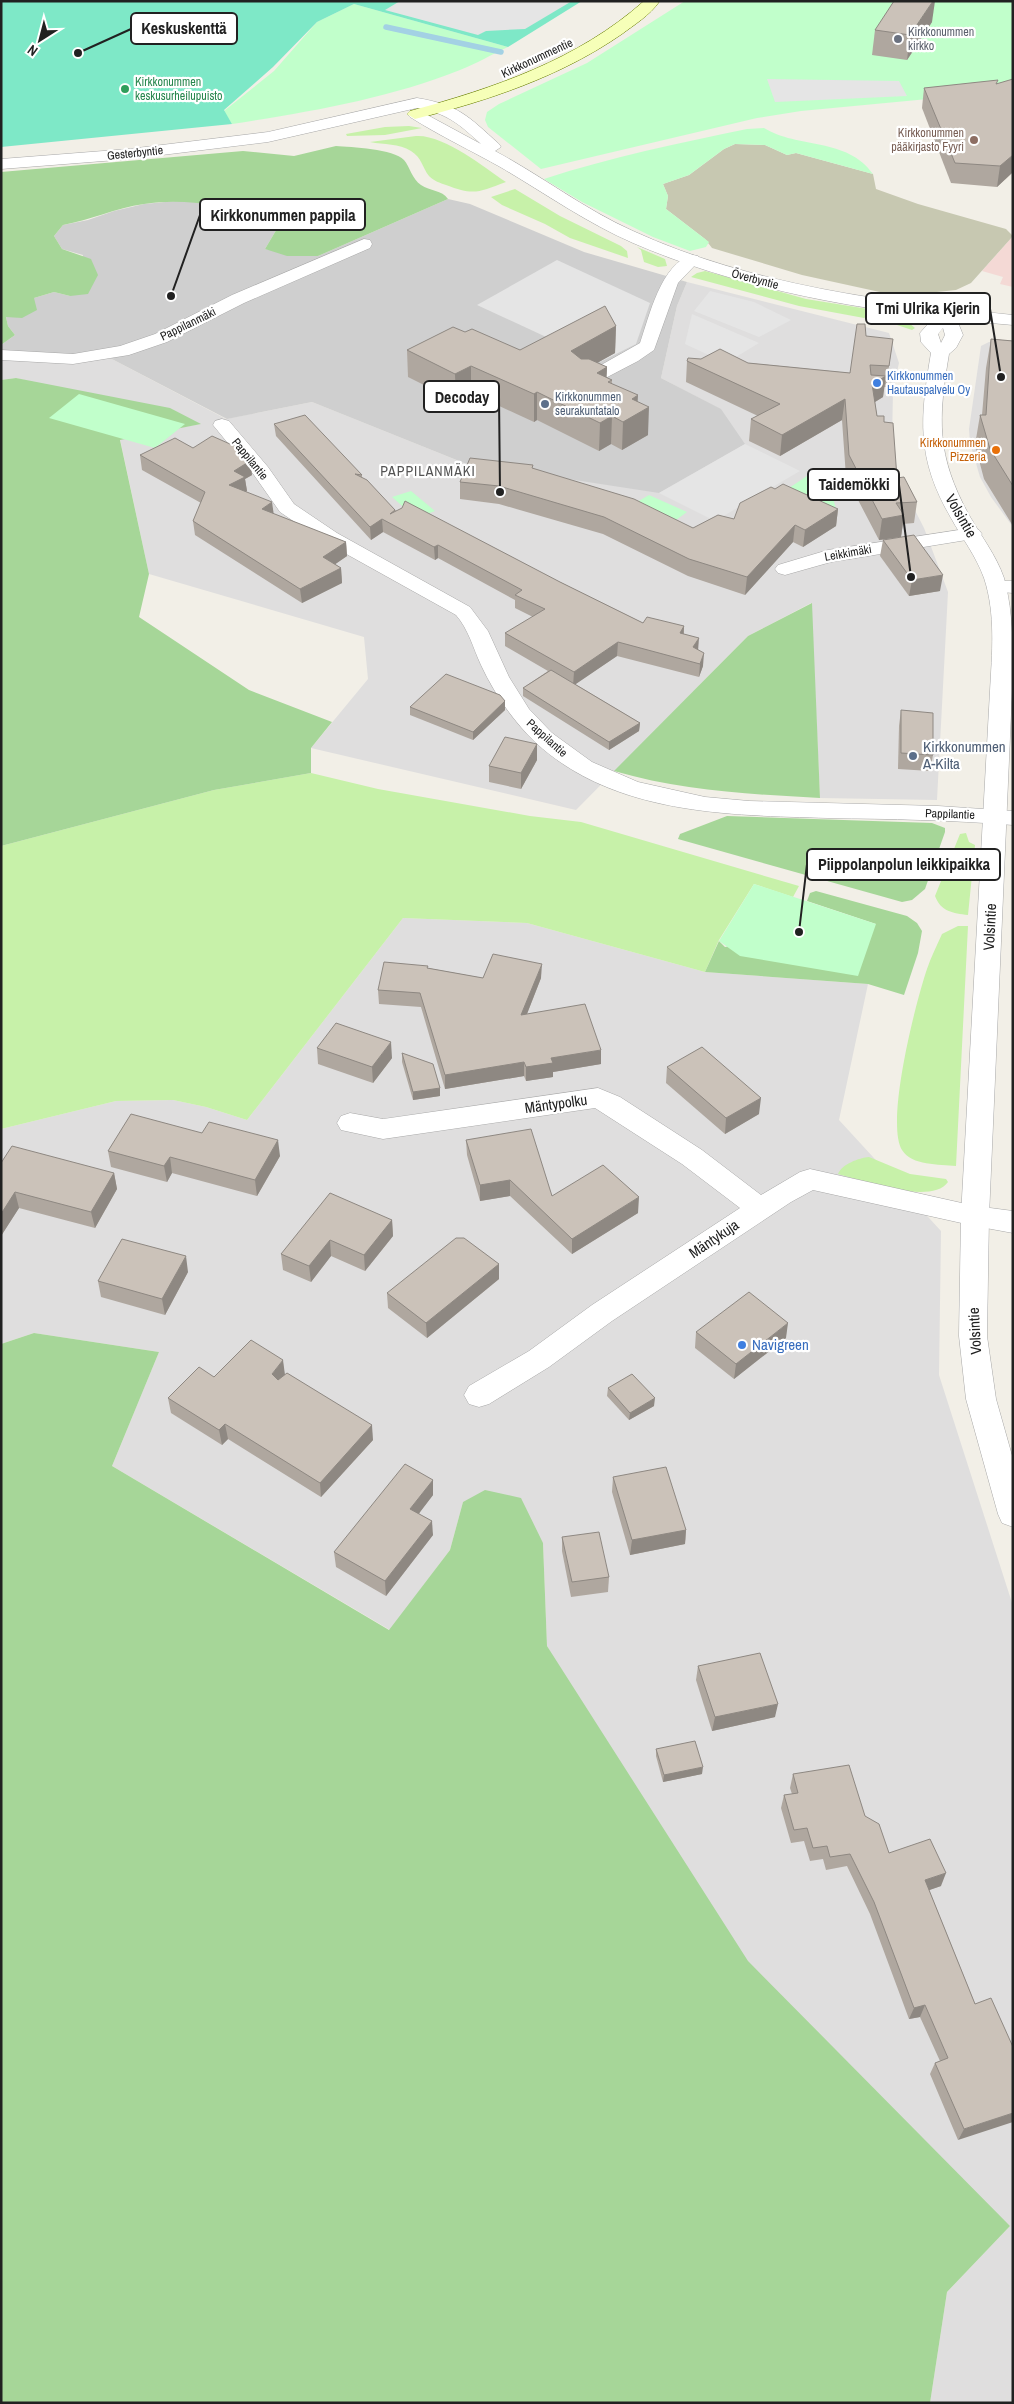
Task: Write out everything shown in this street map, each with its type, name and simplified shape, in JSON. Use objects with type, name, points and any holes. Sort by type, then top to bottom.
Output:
[{"type":"main road","name":"Kirkkonummentie","points":[[441,107],[505,87],[565,60],[636,18],[652,1]]},
{"type":"main road","name":"Kirkkonummentie","points":[[416,109],[531,63],[652,1]]},
{"type":"main road","name":"Gesterbyntie","points":[[416,109],[441,107]]},
{"type":"street","name":"Överbyntie","points":[[441,107],[465,121],[519,172]]},
{"type":"street","name":"Överbyntie","points":[[416,109],[597,220],[692,260],[810,293],[946,314],[1013,320]]},
{"type":"street","name":"Gesterbyntie","points":[[1,164],[129,154],[268,137],[416,109]]},
{"type":"street","name":"Pappilanmäki","points":[[1,355],[73,359],[123,351],[161,338],[238,299],[364,244]]},
{"type":"street","points":[[586,381],[632,357],[648,346],[670,281],[692,260]]},
{"type":"street","name":"Volsintie","points":[[946,314],[954,335],[950,344],[940,352],[932,398],[932,451],[936,468],[948,495],[1005,587],[1002,620],[1001,691],[1004,817],[975,1216],[973,1336],[981,1399],[1013,1514]]},
{"type":"street","name":"Pappilantie","points":[[222,425],[261,471],[288,508],[330,537],[463,611],[475,623],[493,667],[520,714],[552,744],[574,761],[597,773],[646,791],[685,801],[728,807],[1004,817]]},
{"type":"street","name":"Leikkimäki","points":[[785,569],[828,556],[972,534]]},
{"type":"street","name":"Mäntypolku","points":[[350,1123],[383,1129],[583,1098],[598,1098],[611,1104],[692,1157],[760,1209]]},
{"type":"street","name":"Mäntykuja","points":[[479,1395],[539,1359],[602,1313],[760,1209],[810,1180],[975,1216],[1013,1222]]},
{"type":"shaded area","points":[[400,1],[572,1],[525,29],[486,31],[478,35],[385,10]]},
{"type":"shaded area","points":[[767,79],[899,81],[907,96],[775,102]]},
{"type":"shaded area","points":[[735,144],[765,145],[787,155],[796,153],[873,174],[876,189],[918,204],[1006,229],[1013,236],[971,283],[956,290],[898,296],[802,275],[712,248],[705,239],[666,209],[668,196],[663,184],[689,175],[724,149]]},
{"type":"shaded area","points":[[448,199],[470,204],[584,252],[687,282],[677,306],[661,378],[721,409],[745,444],[659,493],[464,463],[312,402],[227,419],[108,357],[1,350],[1,345],[15,335],[8,326],[6,317],[34,298],[54,292],[70,296],[83,255],[62,249],[54,236],[63,225],[144,204],[186,200],[276,216],[278,227],[265,249],[318,256]]},
{"type":"shaded area","points":[[1013,236],[1013,287],[1000,284],[1003,277],[982,271]]},
{"type":"shaded area","points":[[557,260],[650,303],[636,344],[600,362],[477,305]]},
{"type":"shaded area","points":[[687,282],[889,333],[899,363],[893,390],[892,443],[896,473],[924,528],[948,592],[937,800],[820,798],[811,603],[748,636],[576,810],[311,748],[368,679],[364,637],[149,574],[120,439],[200,424],[16,378],[1,380],[1,350],[108,357],[226,419],[312,402],[464,463],[720,409],[661,378],[677,306]]},
{"type":"shaded area","points":[[710,291],[754,302],[791,320],[759,337],[694,311]]},
{"type":"shaded area","points":[[692,314],[759,343],[726,363],[685,344]]},
{"type":"shaded area","points":[[989,342],[1013,344],[1013,527],[991,497],[980,477],[970,443],[969,429],[981,346]]},
{"type":"shaded area","points":[[745,444],[800,471],[715,521],[659,493]]},
{"type":"shaded area","points":[[403,918],[527,923],[705,972],[868,984],[839,1120],[941,1231],[939,1375],[1013,1606],[1013,2403],[930,2403],[947,2292],[1010,2226],[729,1979],[547,1646],[543,1543],[463,1502],[450,1550],[390,1630],[112,1466],[159,1352],[34,1333],[1,1344],[1,1129],[116,1101],[173,1100],[206,1107],[247,1120]]},
{"type":"green space","name":"Kirkkonummen keskusurheilupuisto","points":[[1,1],[582,1],[508,47],[354,4],[317,22],[273,67],[224,110],[232,124],[1,147]]},
{"type":"green space","points":[[685,1],[1013,1],[1013,85],[928,99],[801,111],[757,118],[541,169],[488,127],[485,120],[487,112],[499,104],[587,63]]},
{"type":"green space","points":[[354,4],[508,47],[466,68],[376,97],[290,115],[232,124],[224,111],[274,71],[317,22]]},
{"type":"green space","points":[[409,126],[422,128],[385,135],[347,136],[346,134],[385,127]]},
{"type":"green space","points":[[764,128],[792,139],[850,154],[862,162],[873,174],[796,153],[787,155],[765,145],[735,144],[724,149],[689,175],[663,184],[668,196],[666,209],[709,242],[706,247],[690,251],[653,237],[582,202],[544,179],[645,151],[747,129]]},
{"type":"green space","points":[[416,136],[438,140],[451,146],[506,182],[476,191],[463,191],[439,183],[431,178],[417,157],[406,148],[370,142]]},
{"type":"green space","points":[[336,146],[372,149],[399,156],[404,160],[418,182],[424,187],[443,194],[448,199],[318,256],[287,256],[265,249],[278,227],[276,216],[210,204],[161,202],[144,204],[63,225],[54,236],[62,249],[91,259],[98,275],[88,294],[70,296],[54,292],[34,298],[37,310],[22,318],[6,317],[8,326],[15,335],[1,345],[1,172],[243,151],[294,156]]},
{"type":"green space","points":[[515,189],[560,216],[621,246],[627,251],[628,258],[570,238],[545,224],[502,205],[491,197]]},
{"type":"green space","points":[[637,247],[665,259],[667,266],[658,267],[644,262],[641,250]]},
{"type":"green space","points":[[705,271],[806,299],[868,309],[871,315],[864,318],[799,306],[691,277]]},
{"type":"green space","points":[[887,313],[903,318],[915,328],[912,330],[891,323],[884,316]]},
{"type":"green space","points":[[16,378],[170,408],[201,424],[120,440],[149,574],[139,617],[249,690],[332,722],[311,748],[311,773],[214,790],[1,846],[1,380]]},
{"type":"green space","points":[[79,394],[185,424],[155,448],[49,418]]},
{"type":"green space","points":[[810,474],[829,484],[836,509],[789,488]]},
{"type":"green space","points":[[411,491],[435,511],[416,518],[392,497]]},
{"type":"green space","points":[[649,495],[687,512],[676,520],[637,502]]},
{"type":"green space","points":[[812,603],[820,798],[742,793],[691,787],[640,778],[614,771],[748,636]]},
{"type":"green space","points":[[311,773],[378,789],[530,816],[581,822],[799,886],[793,897],[754,884],[719,940],[705,972],[527,923],[403,918],[247,1120],[206,1107],[173,1100],[116,1101],[1,1129],[1,846],[214,790]]},
{"type":"green space","points":[[727,816],[932,823],[945,828],[945,832],[925,889],[912,900],[902,902],[678,839],[680,834]]},
{"type":"green space","points":[[966,833],[969,842],[975,845],[968,915],[944,909],[935,896],[960,834]]},
{"type":"green space","points":[[754,884],[876,924],[858,976],[740,956],[719,941]]},
{"type":"green space","points":[[816,891],[907,916],[917,923],[922,931],[918,953],[904,995],[868,984],[705,972],[719,941],[725,947],[876,924],[807,901],[810,893]]},
{"type":"green space","points":[[958,926],[968,926],[956,1166],[919,1162],[906,1155],[902,1150],[898,1135],[897,1114],[904,1061],[927,969],[942,934]]},
{"type":"green space","points":[[869,1157],[910,1174],[946,1179],[948,1182],[939,1189],[927,1192],[912,1192],[838,1174],[847,1164]]},
{"type":"green space","points":[[34,1333],[159,1352],[112,1466],[389,1630],[450,1550],[463,1502],[485,1490],[521,1498],[543,1543],[547,1646],[748,1961],[1010,2226],[947,2292],[930,2403],[1,2403],[1,1344]]},
{"type":"building","points":[[894,1],[933,1],[910,35],[875,30]]},
{"type":"building","name":"Kirkkonummen pääkirjasto Fyyri","points":[[1013,79],[1013,155],[1000,166],[955,163],[924,88],[998,80],[996,84]]},
{"type":"building","points":[[605,306],[616,326],[571,351],[581,359],[589,359],[607,367],[597,373],[612,380],[608,382],[638,395],[632,399],[649,407],[623,422],[612,416],[600,423],[537,392],[534,394],[471,366],[455,374],[407,350],[453,327],[465,332],[472,329],[520,350]]},
{"type":"building","points":[[857,324],[865,324],[866,336],[893,339],[889,366],[870,365],[871,375],[886,376],[872,384],[877,416],[884,416],[884,422],[893,423],[897,478],[904,477],[917,502],[896,503],[904,515],[882,519],[849,455],[845,399],[782,435],[751,419],[780,404],[687,361],[688,358],[701,359],[720,349],[748,363],[850,373]]},
{"type":"building","points":[[991,339],[1013,341],[1013,486],[990,449],[980,415],[986,415]]},
{"type":"building","points":[[305,415],[362,475],[355,474],[367,480],[395,510],[390,514],[402,508],[405,501],[643,623],[647,617],[684,626],[680,633],[699,638],[693,647],[704,653],[700,664],[618,642],[574,672],[505,633],[545,609],[515,595],[522,590],[438,545],[434,547],[382,519],[370,527],[274,424]]},
{"type":"building","points":[[212,436],[239,448],[250,461],[234,471],[245,477],[229,485],[272,502],[262,509],[346,542],[323,557],[341,568],[300,589],[193,521],[205,492],[140,455],[175,438],[193,448]]},
{"type":"building","points":[[470,458],[533,465],[532,468],[634,499],[693,528],[718,515],[734,519],[740,503],[771,487],[775,489],[783,484],[838,509],[805,530],[795,525],[747,577],[689,559],[604,517],[499,486],[460,482]]},
{"type":"building","points":[[914,535],[943,575],[912,580],[883,540]]},
{"type":"building","points":[[551,670],[640,723],[609,742],[523,688]]},
{"type":"building","points":[[446,674],[500,695],[505,701],[473,732],[410,707]]},
{"type":"building","points":[[901,710],[933,713],[933,755],[901,753]]},
{"type":"building","points":[[505,737],[537,744],[521,773],[489,766]]},
{"type":"building","points":[[493,954],[542,964],[521,1015],[585,1004],[601,1050],[551,1058],[553,1063],[526,1067],[524,1062],[445,1075],[420,993],[378,990],[384,962],[428,966],[427,968],[483,978]]},
{"type":"building","points":[[336,1023],[391,1042],[372,1067],[317,1048]]},
{"type":"building","points":[[702,1047],[761,1098],[726,1118],[667,1067]]},
{"type":"building","points":[[402,1053],[433,1064],[440,1088],[413,1092]]},
{"type":"building","points":[[131,1114],[202,1133],[209,1122],[278,1140],[255,1180],[170,1157],[164,1166],[108,1151]]},
{"type":"building","points":[[531,1129],[552,1196],[603,1165],[639,1197],[572,1239],[510,1180],[480,1185],[466,1140]]},
{"type":"building","points":[[12,1146],[114,1173],[91,1212],[15,1192],[1,1214],[1,1163]]},
{"type":"building","points":[[330,1193],[392,1220],[364,1255],[330,1240],[309,1266],[281,1254]]},
{"type":"building","points":[[456,1238],[464,1238],[499,1264],[426,1323],[387,1293]]},
{"type":"building","points":[[122,1239],[186,1256],[162,1299],[98,1281]]},
{"type":"building","points":[[749,1292],[788,1323],[736,1364],[696,1332]]},
{"type":"building","points":[[251,1340],[283,1360],[272,1374],[278,1380],[287,1373],[372,1425],[320,1483],[225,1424],[219,1430],[168,1398],[199,1367],[214,1377]]},
{"type":"building","points":[[632,1374],[655,1398],[630,1413],[608,1388]]},
{"type":"building","points":[[405,1464],[433,1480],[410,1509],[432,1521],[385,1581],[334,1552]]},
{"type":"building","points":[[666,1467],[686,1530],[632,1540],[613,1477]]},
{"type":"building","points":[[599,1532],[609,1577],[572,1582],[562,1537]]},
{"type":"building","points":[[760,1653],[778,1704],[715,1717],[698,1666]]},
{"type":"building","points":[[695,1741],[703,1767],[664,1775],[656,1749]]},
{"type":"building","points":[[849,1765],[865,1816],[879,1824],[889,1853],[930,1839],[946,1873],[925,1880],[975,2004],[991,1998],[1013,2047],[1013,2113],[964,2129],[935,2063],[948,2058],[925,2005],[914,2008],[874,1902],[850,1854],[830,1857],[827,1846],[813,1848],[807,1828],[794,1830],[784,1795],[798,1793],[793,1774]]},
{"type":"waterway","points":[[386,27],[501,52]]},
{"type":"place","name":"Kirkkonummen kirkko","points":[[898,39]]},
{"type":"place","name":"Keskuskenttä","points":[[78,53]]},
{"type":"place","name":"Kirkkonummen keskusurheilupuisto","points":[[125,89]]},
{"type":"place","name":"Kirkkonummen pääkirjasto Fyyri","points":[[974,140]]},
{"type":"place","name":"Kirkkonummen pappila","points":[[171,296]]},
{"type":"place","name":"Tmi Ulrika Kjerin","points":[[1001,377]]},
{"type":"place","name":"Kirkkonummen Hautauspalvelu Oy","points":[[877,383]]},
{"type":"place","name":"Kirkkonummen seurakuntatalo","points":[[545,404]]},
{"type":"place","name":"Kirkkonummen Pizzeria","points":[[996,450]]},
{"type":"place","name":"Decoday","points":[[500,492]]},
{"type":"place","name":"Taidemökki","points":[[911,577]]},
{"type":"place","name":"Kirkkonummen A-Kilta","points":[[913,756]]},
{"type":"place","name":"Piippolanpolun leikkipaikka","points":[[799,932]]},
{"type":"place","name":"Navigreen","points":[[742,1345]]},
{"type":"district","name":"PAPPILANMÄKI","points":[[428,471]]}]
